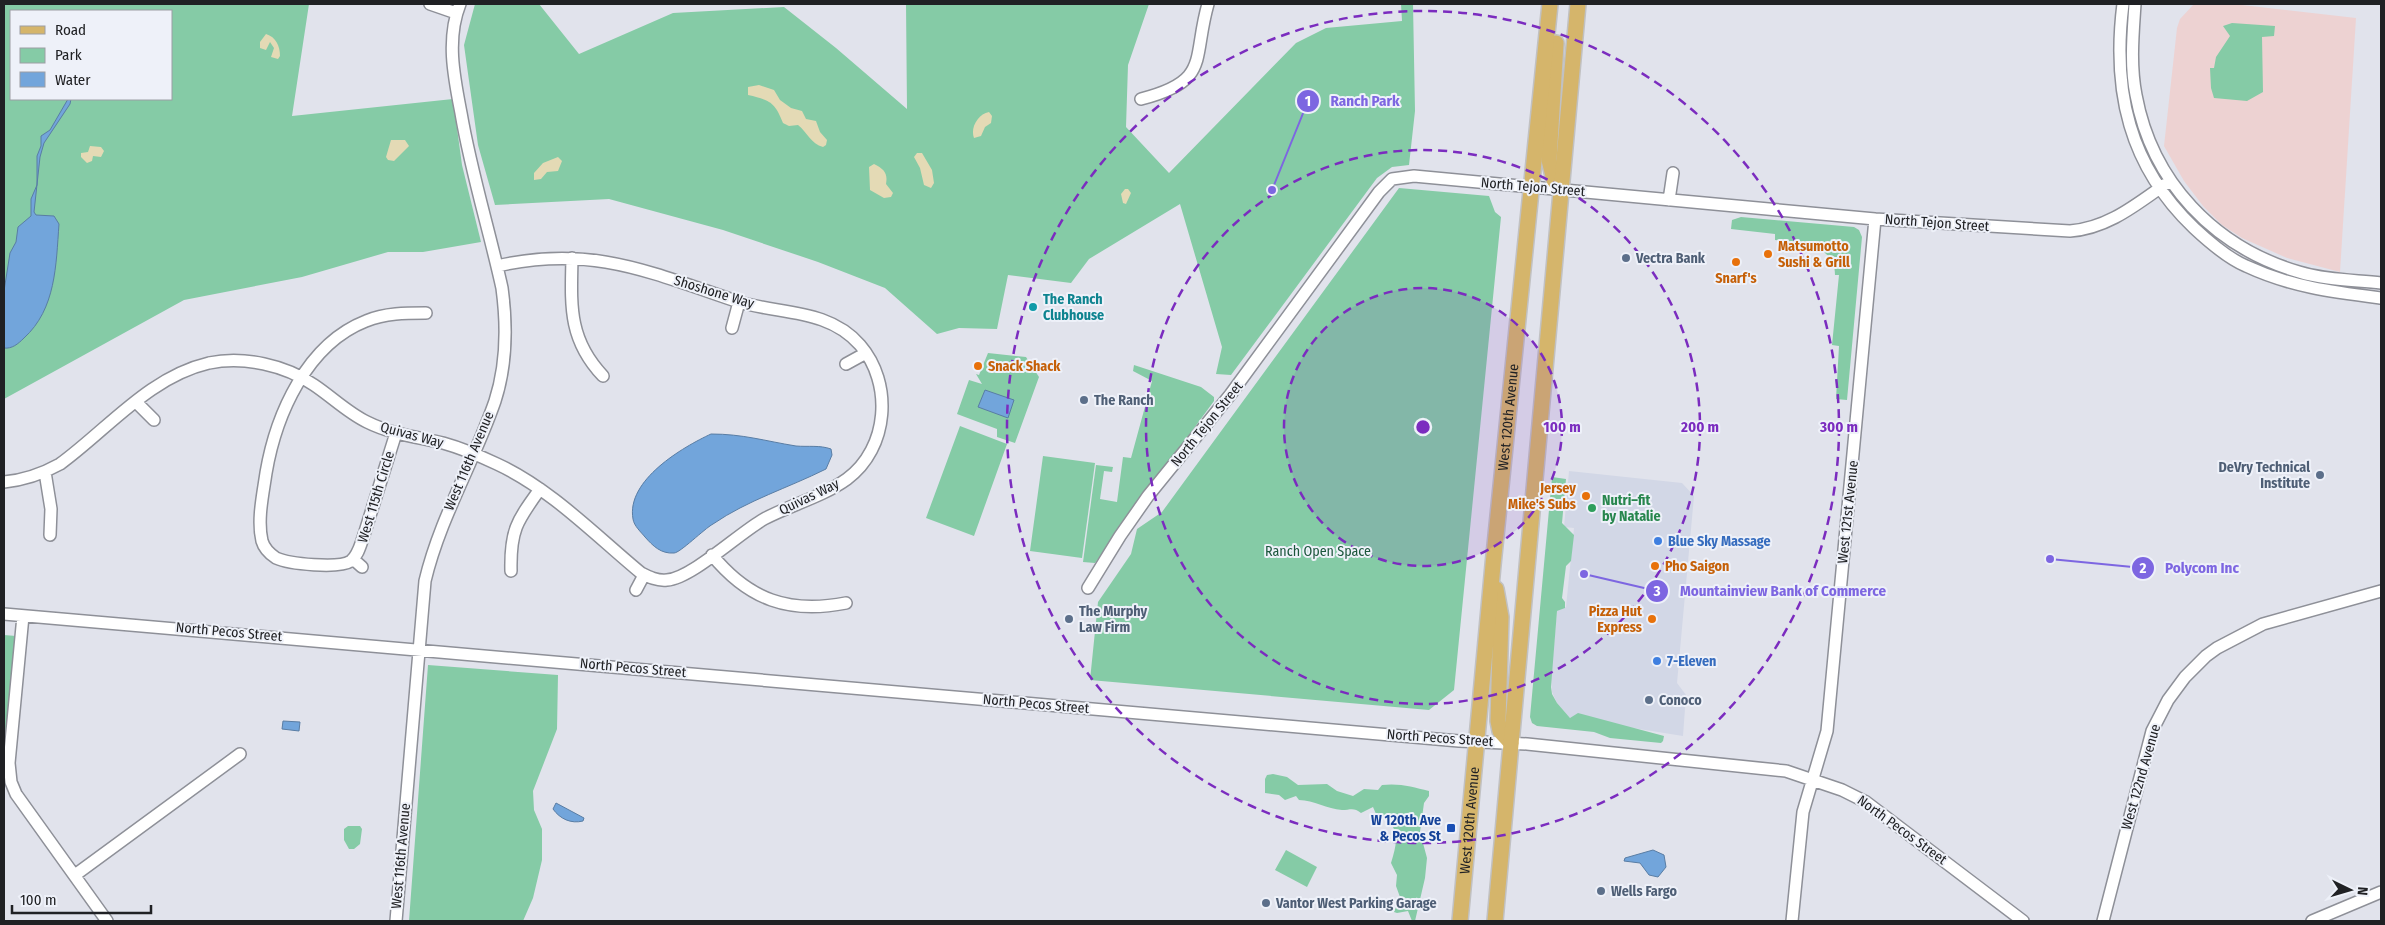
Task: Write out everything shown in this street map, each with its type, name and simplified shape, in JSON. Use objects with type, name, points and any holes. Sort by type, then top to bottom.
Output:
[{"type":"main road","name":"West 120th Avenue","points":[[1460,921],[1493,565],[1550,4]]},
{"type":"main road","points":[[1554,4],[1557,41],[1549,160],[1554,180],[1562,190]]},
{"type":"main road","points":[[1495,921],[1578,4]]},
{"type":"main road","points":[[1493,565],[1500,617],[1498,721],[1500,731],[1510,743]]},
{"type":"street","points":[[430,4],[458,8]]},
{"type":"street","points":[[1141,99],[1173,90],[1187,78],[1198,58],[1208,4]]},
{"type":"street","points":[[2123,4],[2118,60],[2124,103],[2137,149],[2159,188],[2182,217],[2201,235],[2243,265],[2304,287],[2381,298]]},
{"type":"street","points":[[2136,4],[2132,46],[2135,94],[2153,147],[2170,181],[2187,204],[2216,231],[2266,260],[2299,272],[2381,283]]},
{"type":"street","name":"West 116th Avenue","points":[[396,921],[417,648],[424,587],[431,555],[495,399],[502,368],[505,308],[458,100],[452,46],[458,8]]},
{"type":"street","points":[[1669,200],[1673,173]]},
{"type":"street","name":"North Tejon Street","points":[[1088,588],[1120,536],[1148,496],[1230,395],[1388,181],[1398,176],[1875,219],[2048,231],[2081,230],[2103,224],[2118,217],[2170,181]]},
{"type":"street","name":"West 121st Avenue","points":[[1792,921],[1802,821],[1812,778],[1827,730],[1875,219]]},
{"type":"street","points":[[572,258],[571,305],[575,332],[587,357],[603,376]]},
{"type":"street","name":"Shoshone Way","points":[[497,266],[526,260],[572,258],[620,264],[739,302],[814,315],[830,321],[854,339],[866,353],[878,377],[882,403]]},
{"type":"street","points":[[732,328],[739,302]]},
{"type":"street","name":"West 115th Circle","points":[[396,433],[363,538],[352,559],[338,565],[290,562],[273,556],[263,542],[262,509],[272,448],[285,410],[302,377],[317,355],[357,325],[376,318],[400,313],[426,313]]},
{"type":"street","points":[[846,364],[866,353]]},
{"type":"street","name":"Quivas Way","points":[[4,482],[24,479],[46,472],[74,453],[136,402],[172,377],[197,367],[220,362],[265,364],[302,377],[366,422],[396,433],[444,444],[497,464],[540,489],[644,575],[655,579],[677,578],[712,556],[741,533],[849,477],[865,459],[873,444],[880,423],[882,403]]},
{"type":"street","points":[[136,402],[154,420]]},
{"type":"street","points":[[46,472],[51,509],[50,535]]},
{"type":"street","points":[[511,571],[510,549],[514,529],[540,489]]},
{"type":"street","points":[[712,556],[731,577],[764,598],[805,608],[846,603]]},
{"type":"street","name":"West 115th Circle","points":[[352,559],[362,567]]},
{"type":"street","points":[[636,590],[644,575]]},
{"type":"street","name":"West 122nd Avenue","points":[[2104,921],[2149,741],[2158,717],[2185,677],[2212,652],[2263,624],[2381,591]]},
{"type":"street","name":"North Pecos Street","points":[[4,614],[417,648],[1476,742],[1510,743],[1786,771],[1812,778],[1856,796],[1890,818],[2023,921]]},
{"type":"street","points":[[24,616],[9,763],[11,782],[21,801],[107,921]]},
{"type":"street","points":[[75,875],[240,754]]},
{"type":"street","points":[[2312,921],[2381,892]]},
{"type":"shaded area","points":[[2194,4],[2233,4],[2356,18],[2340,272],[2287,258],[2242,238],[2222,225],[2203,206],[2184,181],[2164,146],[2177,28],[2180,19]]},
{"type":"shaded area","points":[[1569,471],[1682,483],[1694,496],[1677,683],[1686,695],[1683,736],[1570,718],[1557,703],[1552,692],[1551,678],[1557,611],[1566,607],[1574,528],[1564,527]]},
{"type":"green space","points":[[4,4],[309,4],[292,116],[453,99],[462,165],[481,242],[423,252],[388,252],[302,277],[184,300],[4,399]]},
{"type":"green space","points":[[475,4],[539,4],[579,54],[673,13],[784,7],[836,48],[907,109],[906,4],[1149,4],[1128,65],[1126,127],[1169,173],[1296,43],[1326,28],[1402,21],[1401,4],[1413,4],[1415,111],[1409,165],[1392,167],[1377,178],[1231,375],[1216,374],[1222,347],[1180,204],[1089,259],[1071,283],[1008,275],[997,329],[959,328],[937,334],[885,288],[818,262],[723,230],[609,199],[495,205],[478,145],[464,45]]},
{"type":"green space","points":[[2232,23],[2275,26],[2274,36],[2262,37],[2263,92],[2247,101],[2214,98],[2211,88],[2210,68],[2214,68],[2216,57],[2230,36],[2223,26]]},
{"type":"green space","name":"Ranch Open Space","points":[[1399,188],[1489,196],[1495,212],[1501,217],[1454,690],[1429,710],[1090,680],[1098,602],[1131,554],[1137,529],[1162,512]]},
{"type":"green space","points":[[1741,217],[1854,227],[1859,230],[1862,237],[1847,400],[1836,399],[1839,346],[1832,345],[1839,275],[1835,275],[1835,269],[1829,256],[1812,247],[1812,244],[1775,240],[1775,234],[1731,229],[1732,220]]},
{"type":"green space","points":[[988,353],[1026,357],[1039,377],[1015,443],[997,437],[997,429],[957,414],[969,380],[982,384],[976,374],[979,375]]},
{"type":"green space","points":[[1134,365],[1201,387],[1214,397],[1214,401],[1095,563],[1083,562],[1096,465],[1113,467],[1112,472],[1104,471],[1100,499],[1117,502],[1123,457],[1131,458],[1152,381],[1133,371]]},
{"type":"green space","points":[[960,426],[1007,444],[974,536],[926,518]]},
{"type":"green space","points":[[1043,456],[1095,463],[1082,558],[1030,551]]},
{"type":"green space","points":[[1552,477],[1566,479],[1562,523],[1574,535],[1571,561],[1566,566],[1562,598],[1565,602],[1565,608],[1557,611],[1552,694],[1570,718],[1578,713],[1664,736],[1661,743],[1610,738],[1594,732],[1537,726],[1532,723],[1530,717]]},
{"type":"green space","points":[[4,635],[16,636],[4,761]]},
{"type":"green space","points":[[428,665],[558,675],[557,729],[533,791],[534,810],[542,829],[542,860],[533,898],[523,921],[409,921]]},
{"type":"green space","points":[[1273,774],[1287,777],[1298,785],[1327,784],[1337,791],[1353,796],[1364,789],[1378,790],[1382,785],[1406,786],[1429,791],[1429,796],[1424,803],[1420,832],[1427,858],[1425,878],[1415,921],[1412,921],[1408,911],[1394,912],[1400,897],[1396,886],[1397,875],[1391,863],[1396,835],[1388,819],[1376,814],[1373,807],[1361,813],[1354,809],[1342,810],[1310,801],[1299,800],[1296,796],[1285,800],[1279,795],[1265,793],[1265,779],[1267,775]]},
{"type":"green space","points":[[348,826],[360,826],[362,829],[360,844],[354,849],[349,849],[344,840],[344,829]]},
{"type":"green space","points":[[1286,850],[1317,867],[1307,887],[1275,870]]},
{"type":"sand","points":[[266,34],[277,42],[280,52],[278,59],[271,57],[274,48],[270,42],[266,50],[260,48],[260,42]]},
{"type":"sand","points":[[759,85],[774,90],[780,100],[791,108],[802,111],[806,119],[816,121],[820,132],[827,140],[826,145],[823,147],[812,141],[798,125],[789,126],[783,123],[777,110],[771,103],[748,95],[748,87]]},
{"type":"sand","points":[[989,112],[992,116],[991,123],[985,127],[981,136],[974,138],[973,130],[978,118]]},
{"type":"sand","points":[[391,140],[405,140],[409,146],[394,161],[388,160],[386,157]]},
{"type":"sand","points":[[90,146],[101,147],[104,151],[101,157],[93,156],[92,161],[87,163],[81,157],[81,153],[88,152]]},
{"type":"sand","points":[[917,153],[922,153],[932,170],[934,183],[931,188],[924,185],[920,168],[914,157]]},
{"type":"sand","points":[[558,157],[562,161],[558,171],[547,172],[541,179],[534,180],[534,173],[543,163]]},
{"type":"sand","points":[[874,164],[884,172],[886,184],[893,193],[891,197],[884,198],[870,190],[869,167]]},
{"type":"sand","points":[[1125,189],[1128,189],[1131,193],[1126,204],[1123,203],[1121,194]]},
{"type":"water","points":[[67,100],[71,100],[44,143],[40,157],[37,184],[37,156],[41,146],[41,136],[50,130]]},
{"type":"water","points":[[37,185],[34,212],[36,215],[54,216],[59,224],[52,286],[43,314],[35,326],[17,344],[10,348],[4,348],[4,291],[10,253],[16,242],[18,227],[31,216],[31,199]]},
{"type":"water","points":[[985,390],[1014,400],[1008,418],[978,407]]},
{"type":"water","points":[[711,434],[744,436],[796,446],[823,447],[831,449],[832,455],[826,469],[754,501],[726,516],[677,552],[661,551],[648,540],[634,522],[633,505],[638,491],[647,478],[672,456]]},
{"type":"water","points":[[283,721],[300,722],[299,731],[282,729]]},
{"type":"water","points":[[556,803],[584,818],[583,821],[574,822],[559,816],[553,809]]},
{"type":"water","points":[[1653,850],[1664,855],[1666,867],[1658,877],[1649,875],[1640,863],[1624,861],[1625,858]]},
{"type":"place","name":"Ranch Park","points":[[1272,190]]},
{"type":"place","name":"Matsumotto Sushi & Grill","points":[[1768,254]]},
{"type":"place","name":"Vectra Bank","points":[[1626,258]]},
{"type":"place","name":"Snarf's","points":[[1736,262]]},
{"type":"place","name":"The Ranch Clubhouse","points":[[1033,307]]},
{"type":"place","name":"Snack Shack","points":[[978,366]]},
{"type":"place","name":"The Ranch","points":[[1084,400]]},
{"type":"place","name":"DeVry Technical Institute","points":[[2320,475]]},
{"type":"place","name":"Jersey Mike's Subs","points":[[1586,496]]},
{"type":"place","name":"Nutri–fit by Natalie","points":[[1592,508]]},
{"type":"place","name":"Blue Sky Massage","points":[[1658,541]]},
{"type":"place","name":"Polycom Inc","points":[[2050,559]]},
{"type":"place","name":"Pho Saigon","points":[[1655,566]]},
{"type":"place","name":"Mountainview Bank of Commerce","points":[[1584,574]]},
{"type":"place","name":"The Murphy Law Firm","points":[[1069,619]]},
{"type":"place","name":"Pizza Hut Express","points":[[1652,619]]},
{"type":"place","name":"7-Eleven","points":[[1657,661]]},
{"type":"place","name":"Conoco","points":[[1649,700]]},
{"type":"place","name":"W 120th Ave & Pecos St","points":[[1451,828]]},
{"type":"place","name":"Wells Fargo","points":[[1601,891]]},
{"type":"place","name":"Vantor West Parking Garage","points":[[1266,903]]}]
